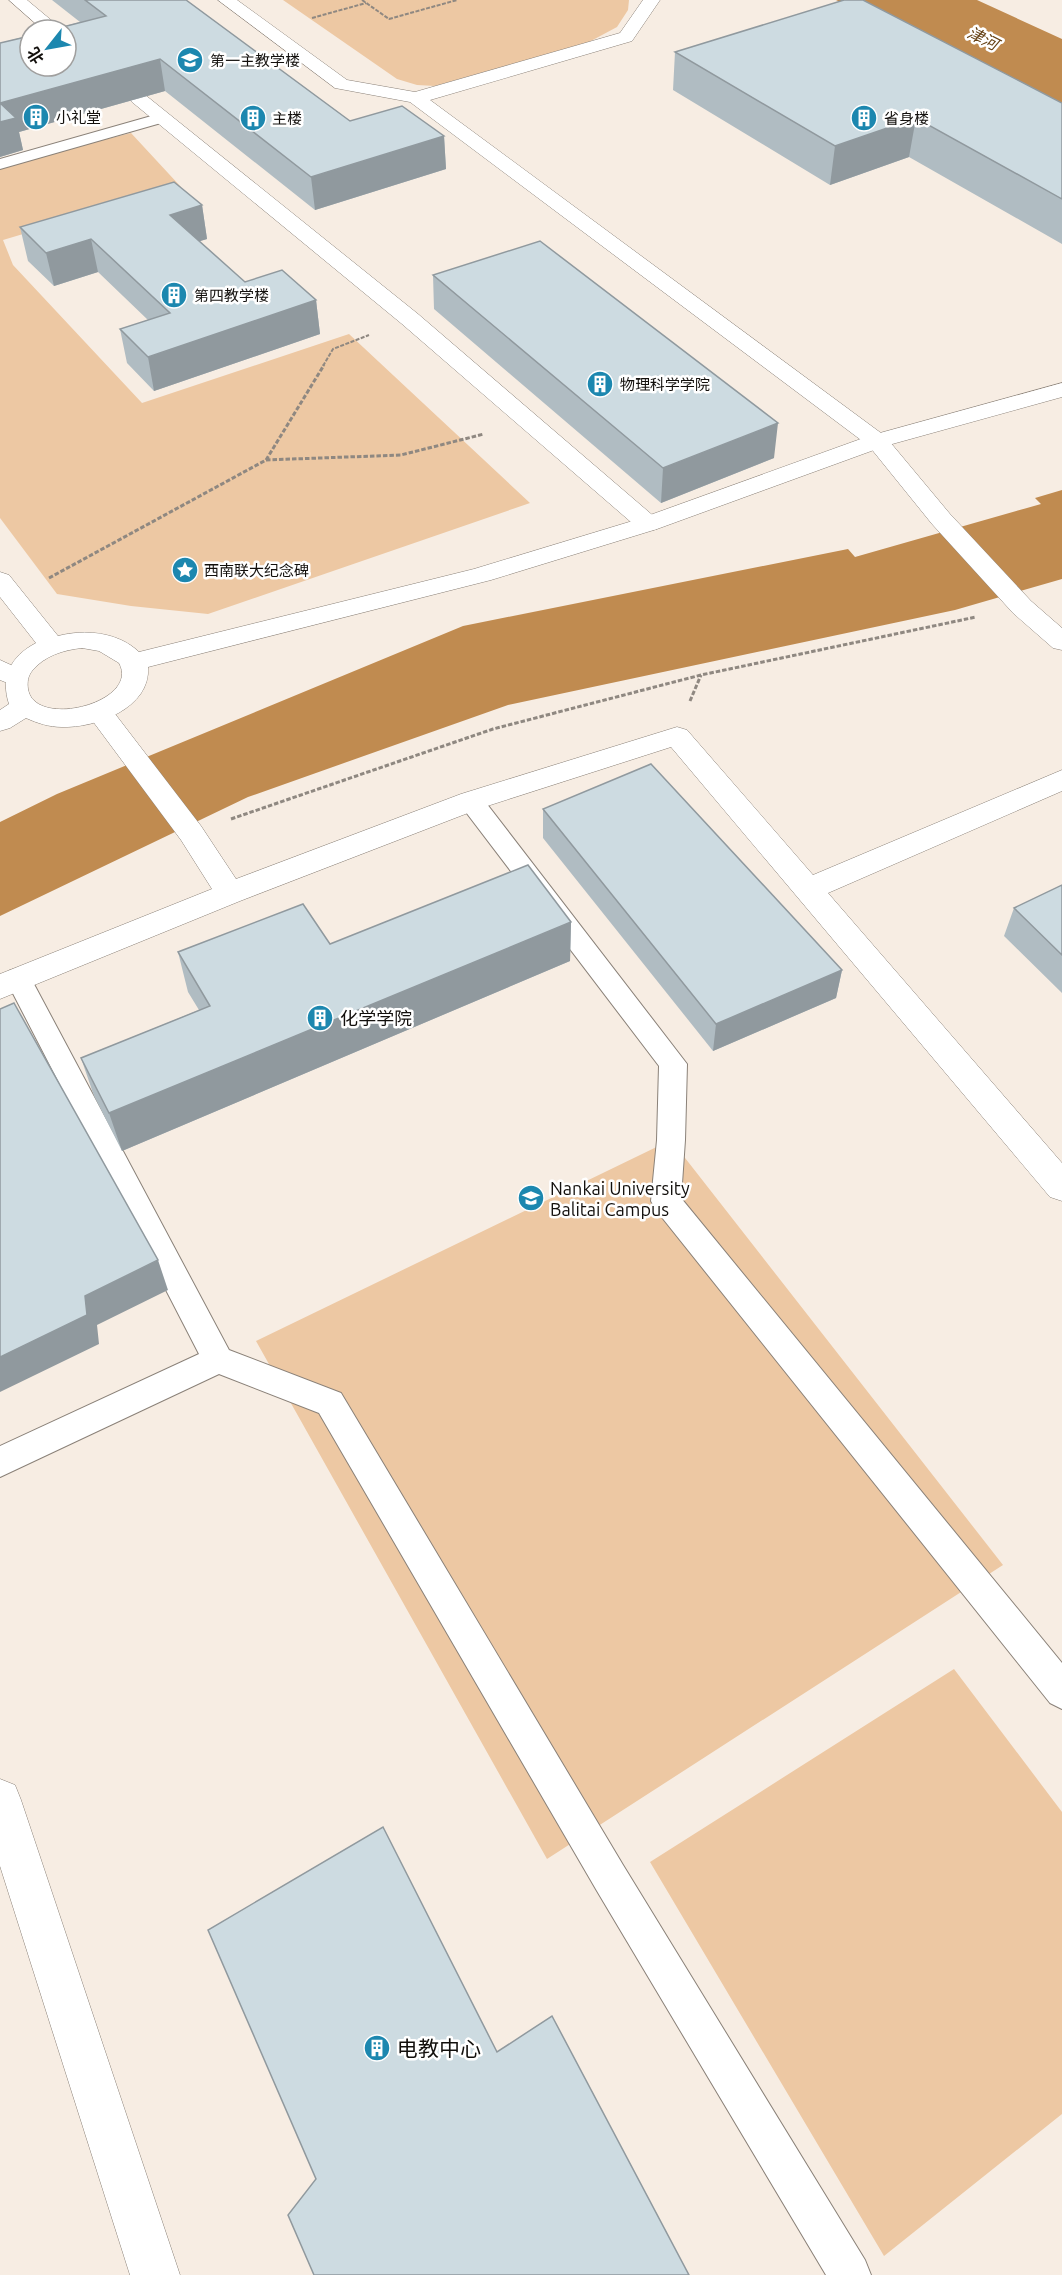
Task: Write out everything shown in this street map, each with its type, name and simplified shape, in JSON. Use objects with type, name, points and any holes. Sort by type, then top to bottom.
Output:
[{"type":"street","points":[[17,0],[39,18]]},
{"type":"street","points":[[226,0],[341,84],[416,98],[878,441],[941,519],[1022,607],[1062,642]]},
{"type":"street","points":[[416,98],[626,37],[652,0]]},
{"type":"street","points":[[138,98],[410,319],[648,524]]},
{"type":"street","points":[[132,662],[482,575],[648,524],[878,441],[1062,390]]},
{"type":"street","points":[[7,589],[52,645]]},
{"type":"street","points":[[71,640],[91,640],[120,648],[132,662],[135,667],[135,678],[130,690],[120,700],[99,712],[68,718],[49,716],[26,706],[15,690],[8,673],[52,645],[71,640]]},
{"type":"street","points":[[0,722],[26,706]]},
{"type":"street","points":[[99,712],[191,834],[230,893]]},
{"type":"street","points":[[9,982],[230,893],[471,801],[677,736],[1062,1187]]},
{"type":"street","points":[[808,889],[1062,780]]},
{"type":"street","points":[[0,1800],[155,2275]]},
{"type":"lane","points":[[0,164],[162,118]]},
{"type":"lane","points":[[471,801],[673,1064],[672,1140],[666,1201],[1062,1691]]},
{"type":"lane","points":[[9,982],[218,1360],[330,1403],[610,1878],[850,2275]]},
{"type":"lane","points":[[0,1462],[218,1360]]},
{"type":"path","points":[[362,0],[389,18],[457,0]]},
{"type":"path","points":[[268,31],[366,3]]},
{"type":"path","points":[[266,460],[333,349],[410,319]]},
{"type":"path","points":[[7,589],[266,460],[401,455],[530,422]]},
{"type":"path","points":[[191,834],[493,729],[701,675],[1022,607]]},
{"type":"shaded area","points":[[283,0],[629,0],[628,10],[617,27],[589,42],[435,86],[417,85],[397,79]]},
{"type":"shaded area","points":[[131,133],[181,187],[3,240],[13,265],[142,403],[349,334],[530,503],[208,614],[131,606],[57,594],[0,518],[0,166]]},
{"type":"shaded area","points":[[671,1140],[1003,1565],[547,1859],[256,1341]]},
{"type":"shaded area","points":[[954,1669],[1062,1812],[1062,2114],[884,2256],[650,1862]]},
{"type":"water","name":"津河","points":[[836,0],[977,0],[1062,39],[1062,109]]},
{"type":"water","points":[[1062,490],[1062,579],[955,610],[508,705],[248,797],[0,916],[0,822],[57,794],[463,626],[848,549],[855,557],[1041,504],[1035,498]]},
{"type":"building","points":[[85,0],[186,0],[350,121],[402,106],[444,136],[311,177],[160,59],[0,103],[0,43],[18,39],[18,78],[78,78],[78,23],[106,16]]},
{"type":"building","points":[[844,0],[863,0],[1062,103],[1062,199],[916,118],[835,146],[675,52]]},
{"type":"building","points":[[0,103],[16,118],[0,122]]},
{"type":"building","points":[[174,182],[202,205],[170,215],[245,282],[282,270],[316,300],[148,357],[120,329],[170,313],[91,239],[46,253],[20,227]]},
{"type":"building","name":"物理科学学院","points":[[540,241],[778,423],[663,468],[433,275]]},
{"type":"building","points":[[651,764],[842,970],[716,1024],[543,809]]},
{"type":"building","points":[[528,865],[571,922],[109,1113],[81,1058],[210,1006],[178,952],[303,904],[330,944]]},
{"type":"building","points":[[1062,885],[1062,955],[1014,908]]},
{"type":"building","points":[[14,1003],[158,1260],[85,1296],[87,1315],[0,1357],[0,1009]]},
{"type":"building","name":"电教中心","points":[[383,1827],[497,2052],[552,2016],[689,2275],[314,2275],[288,2215],[316,2179],[208,1930]]},
{"type":"place","name":"第一主教学楼","points":[[190,60]]},
{"type":"place","name":"小礼堂","points":[[36,117]]},
{"type":"place","name":"主楼","points":[[253,118]]},
{"type":"place","name":"省身楼","points":[[864,118]]},
{"type":"place","name":"第四教学楼","points":[[174,295]]},
{"type":"place","name":"物理科学学院","points":[[600,384]]},
{"type":"place","name":"西南联大纪念碑","points":[[185,570]]},
{"type":"place","name":"化学学院","points":[[320,1018]]},
{"type":"place","name":"Nankai University Balitai Campus","points":[[531,1198]]},
{"type":"place","name":"电教中心","points":[[377,2048]]}]
